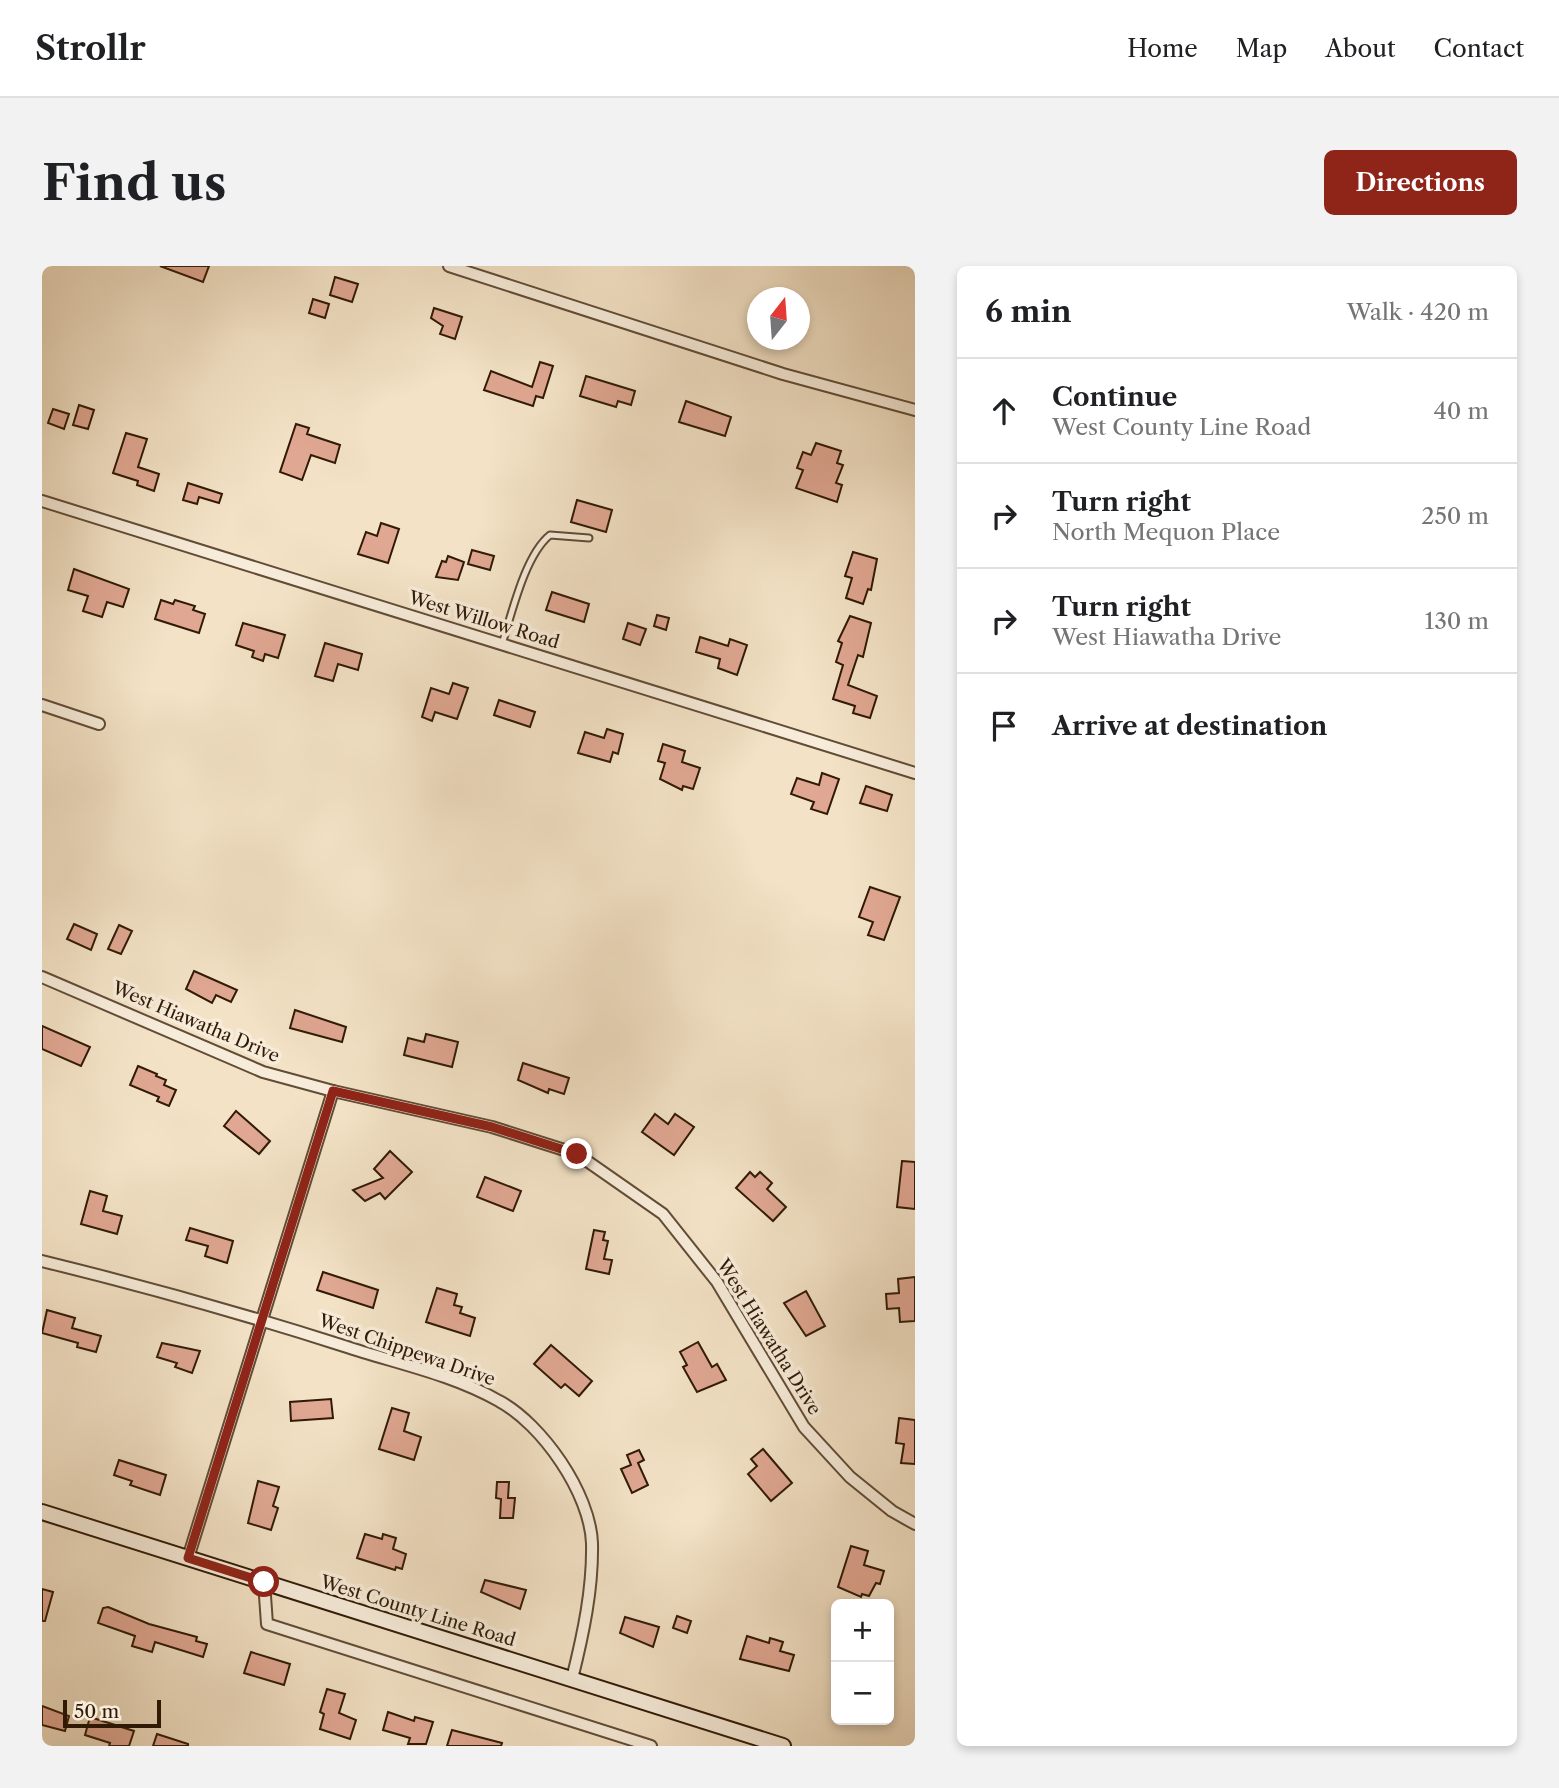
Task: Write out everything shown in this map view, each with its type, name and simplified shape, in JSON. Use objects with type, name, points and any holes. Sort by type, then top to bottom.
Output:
[{"type":"street","points":[[450,266],[783,373],[915,410]]},
{"type":"street","name":"West Willow Road","points":[[42,501],[915,773]]},
{"type":"street","points":[[42,705],[100,724]]},
{"type":"street","name":"West Hiawatha Drive","points":[[42,977],[264,1072],[333,1091],[492,1127],[577,1154],[663,1214],[717,1282],[804,1427],[850,1477],[892,1511],[915,1524]]},
{"type":"street","points":[[188,1558],[333,1091]]},
{"type":"street","name":"West Chippewa Drive","points":[[42,1261],[261,1320],[467,1385],[501,1402],[531,1426],[561,1460],[581,1502],[592,1541],[586,1622],[572,1679]]},
{"type":"street","name":"West County Line Road","points":[[42,1512],[783,1746]]},
{"type":"street","points":[[264,1582],[267,1625],[651,1746]]},
{"type":"lane","points":[[502,644],[523,583],[542,542],[550,535],[589,538]]},
{"type":"building","points":[[160,266],[209,266],[203,282]]},
{"type":"building","points":[[335,277],[358,284],[352,302],[330,295]]},
{"type":"building","points":[[313,299],[329,304],[325,318],[309,313]]},
{"type":"building","points":[[434,308],[462,317],[455,339],[440,334],[443,326],[431,318]]},
{"type":"building","points":[[540,362],[553,366],[543,398],[536,396],[533,406],[484,390],[491,371],[532,387]]},
{"type":"building","points":[[586,376],[635,391],[631,405],[618,401],[616,407],[580,396]]},
{"type":"building","points":[[686,401],[731,417],[725,436],[679,422]]},
{"type":"building","points":[[79,405],[94,410],[88,429],[73,425]]},
{"type":"building","points":[[53,409],[69,414],[64,429],[48,423]]},
{"type":"building","points":[[296,424],[309,428],[307,434],[340,445],[335,463],[311,455],[302,480],[280,472]]},
{"type":"building","points":[[126,433],[147,439],[138,467],[159,474],[154,491],[137,485],[138,481],[113,473]]},
{"type":"building","points":[[816,443],[841,451],[837,463],[843,465],[836,483],[842,485],[837,502],[796,488],[803,470],[797,468],[803,452],[811,455]]},
{"type":"building","points":[[188,483],[222,494],[219,503],[199,497],[197,504],[183,500]]},
{"type":"building","points":[[577,500],[612,510],[606,532],[571,522]]},
{"type":"building","points":[[381,523],[399,529],[388,563],[358,554],[366,532],[377,536]]},
{"type":"building","points":[[472,550],[494,556],[490,570],[468,564]]},
{"type":"building","points":[[853,552],[877,559],[871,590],[868,589],[863,604],[846,598],[852,578],[845,576]]},
{"type":"building","points":[[448,556],[464,562],[458,580],[436,577],[442,561],[446,562]]},
{"type":"building","points":[[74,569],[129,589],[123,607],[107,602],[102,617],[83,611],[88,596],[68,590]]},
{"type":"building","points":[[552,592],[589,604],[584,622],[546,610]]},
{"type":"building","points":[[161,600],[173,604],[175,600],[195,606],[193,610],[205,614],[199,633],[155,619]]},
{"type":"building","points":[[657,615],[669,618],[666,630],[654,626]]},
{"type":"building","points":[[850,616],[871,623],[863,657],[858,655],[848,685],[877,696],[870,718],[853,713],[855,706],[833,699],[843,665],[836,662],[842,643],[838,641]]},
{"type":"building","points":[[243,623],[285,635],[278,658],[265,654],[263,661],[252,657],[254,651],[236,645]]},
{"type":"building","points":[[628,623],[646,629],[640,645],[623,639]]},
{"type":"building","points":[[700,637],[728,646],[730,639],[747,645],[737,675],[718,668],[720,659],[696,652]]},
{"type":"building","points":[[325,643],[362,654],[358,670],[338,664],[333,681],[315,676]]},
{"type":"building","points":[[453,683],[468,688],[457,719],[435,712],[432,721],[422,717],[431,688],[449,694]]},
{"type":"building","points":[[499,700],[535,712],[530,727],[494,715]]},
{"type":"building","points":[[607,729],[623,734],[618,754],[613,752],[610,762],[578,753],[585,732],[604,738]]},
{"type":"building","points":[[663,744],[685,751],[682,762],[700,768],[693,789],[683,786],[682,790],[660,779],[665,763],[658,761]]},
{"type":"building","points":[[822,773],[839,779],[827,814],[811,809],[814,802],[791,794],[797,778],[819,785]]},
{"type":"building","points":[[866,786],[892,795],[887,811],[860,803]]},
{"type":"building","points":[[870,887],[900,897],[884,940],[868,935],[873,922],[859,917]]},
{"type":"building","points":[[74,924],[97,934],[91,950],[67,939]]},
{"type":"building","points":[[119,925],[132,931],[121,954],[108,949]]},
{"type":"building","points":[[194,971],[237,990],[231,1002],[216,995],[212,1003],[186,989]]},
{"type":"building","points":[[295,1010],[346,1027],[342,1042],[290,1028]]},
{"type":"building","points":[[42,1026],[90,1047],[81,1066],[42,1049]]},
{"type":"building","points":[[426,1034],[458,1042],[452,1067],[404,1055],[408,1038],[424,1042]]},
{"type":"building","points":[[523,1063],[569,1078],[564,1094],[549,1089],[548,1093],[518,1080]]},
{"type":"building","points":[[138,1066],[157,1074],[156,1076],[166,1080],[164,1085],[176,1090],[169,1106],[157,1101],[159,1097],[130,1085]]},
{"type":"building","points":[[236,1111],[270,1141],[259,1154],[224,1126]]},
{"type":"building","points":[[655,1114],[668,1124],[675,1114],[694,1127],[674,1155],[642,1132]]},
{"type":"building","points":[[390,1151],[412,1172],[385,1199],[380,1193],[365,1201],[353,1190],[383,1178],[374,1169]]},
{"type":"building","points":[[902,1161],[915,1162],[915,1209],[897,1207]]},
{"type":"building","points":[[750,1172],[755,1177],[760,1172],[772,1183],[767,1189],[786,1207],[773,1221],[736,1188]]},
{"type":"building","points":[[485,1177],[521,1191],[513,1211],[477,1197]]},
{"type":"building","points":[[90,1191],[107,1196],[103,1211],[122,1216],[117,1234],[81,1224]]},
{"type":"building","points":[[190,1228],[233,1241],[227,1263],[205,1256],[208,1246],[186,1240]]},
{"type":"building","points":[[594,1230],[605,1232],[603,1240],[608,1241],[604,1259],[612,1260],[609,1274],[586,1269]]},
{"type":"building","points":[[323,1272],[378,1290],[373,1308],[317,1290]]},
{"type":"building","points":[[915,1277],[915,1321],[900,1322],[899,1308],[887,1309],[886,1294],[899,1293],[898,1279]]},
{"type":"building","points":[[437,1288],[457,1294],[454,1305],[462,1307],[460,1313],[475,1318],[470,1336],[426,1322]]},
{"type":"building","points":[[806,1291],[825,1326],[806,1336],[784,1303]]},
{"type":"building","points":[[47,1310],[75,1318],[72,1328],[101,1336],[96,1352],[77,1347],[78,1343],[42,1333]]},
{"type":"building","points":[[698,1342],[712,1367],[717,1364],[726,1380],[697,1392],[683,1367],[687,1365],[680,1352]]},
{"type":"building","points":[[162,1343],[200,1351],[192,1373],[175,1367],[177,1363],[157,1357]]},
{"type":"building","points":[[551,1345],[592,1381],[579,1396],[565,1384],[561,1388],[534,1364]]},
{"type":"building","points":[[331,1399],[333,1418],[291,1421],[290,1402]]},
{"type":"building","points":[[392,1408],[409,1413],[404,1431],[421,1437],[414,1460],[379,1449]]},
{"type":"building","points":[[899,1418],[915,1420],[915,1464],[901,1463],[904,1444],[896,1443]]},
{"type":"building","points":[[763,1449],[792,1483],[771,1501],[748,1474],[757,1466],[751,1459]]},
{"type":"building","points":[[639,1450],[644,1460],[638,1463],[648,1485],[632,1493],[621,1469],[631,1465],[627,1455]]},
{"type":"building","points":[[119,1460],[166,1475],[160,1495],[130,1485],[132,1481],[114,1475]]},
{"type":"building","points":[[258,1481],[279,1487],[273,1506],[278,1508],[271,1530],[248,1523]]},
{"type":"building","points":[[497,1482],[509,1482],[508,1498],[515,1498],[513,1518],[500,1518],[501,1499],[496,1498]]},
{"type":"building","points":[[365,1534],[382,1539],[383,1534],[396,1538],[393,1549],[406,1554],[402,1569],[396,1567],[395,1570],[357,1558]]},
{"type":"building","points":[[851,1546],[868,1551],[864,1565],[884,1571],[880,1584],[876,1583],[869,1596],[862,1594],[861,1597],[838,1587]]},
{"type":"building","points":[[485,1580],[526,1590],[520,1609],[481,1592]]},
{"type":"building","points":[[42,1589],[53,1592],[45,1621],[42,1621]]},
{"type":"building","points":[[108,1607],[149,1624],[197,1637],[196,1641],[207,1644],[203,1657],[155,1642],[152,1652],[132,1646],[135,1636],[98,1623],[103,1608]]},
{"type":"building","points":[[677,1616],[691,1621],[687,1633],[673,1628]]},
{"type":"building","points":[[625,1617],[659,1627],[653,1647],[620,1633]]},
{"type":"building","points":[[747,1636],[769,1643],[770,1638],[783,1642],[780,1651],[794,1655],[789,1671],[740,1659]]},
{"type":"building","points":[[251,1652],[290,1664],[284,1685],[244,1673]]},
{"type":"building","points":[[327,1689],[345,1694],[339,1713],[356,1720],[350,1739],[320,1729],[324,1714],[320,1712]]},
{"type":"building","points":[[42,1706],[69,1716],[65,1731],[42,1725]]},
{"type":"building","points":[[388,1712],[414,1721],[415,1717],[433,1722],[426,1744],[408,1744],[410,1738],[383,1730]]},
{"type":"building","points":[[90,1717],[134,1731],[129,1746],[109,1746],[110,1743],[85,1735]]},
{"type":"building","points":[[452,1730],[502,1743],[501,1746],[447,1746]]},
{"type":"building","points":[[157,1734],[188,1744],[188,1746],[153,1746]]},
{"type":"route","points":[[264,1582],[188,1558],[333,1091],[492,1127],[577,1154]]}]
